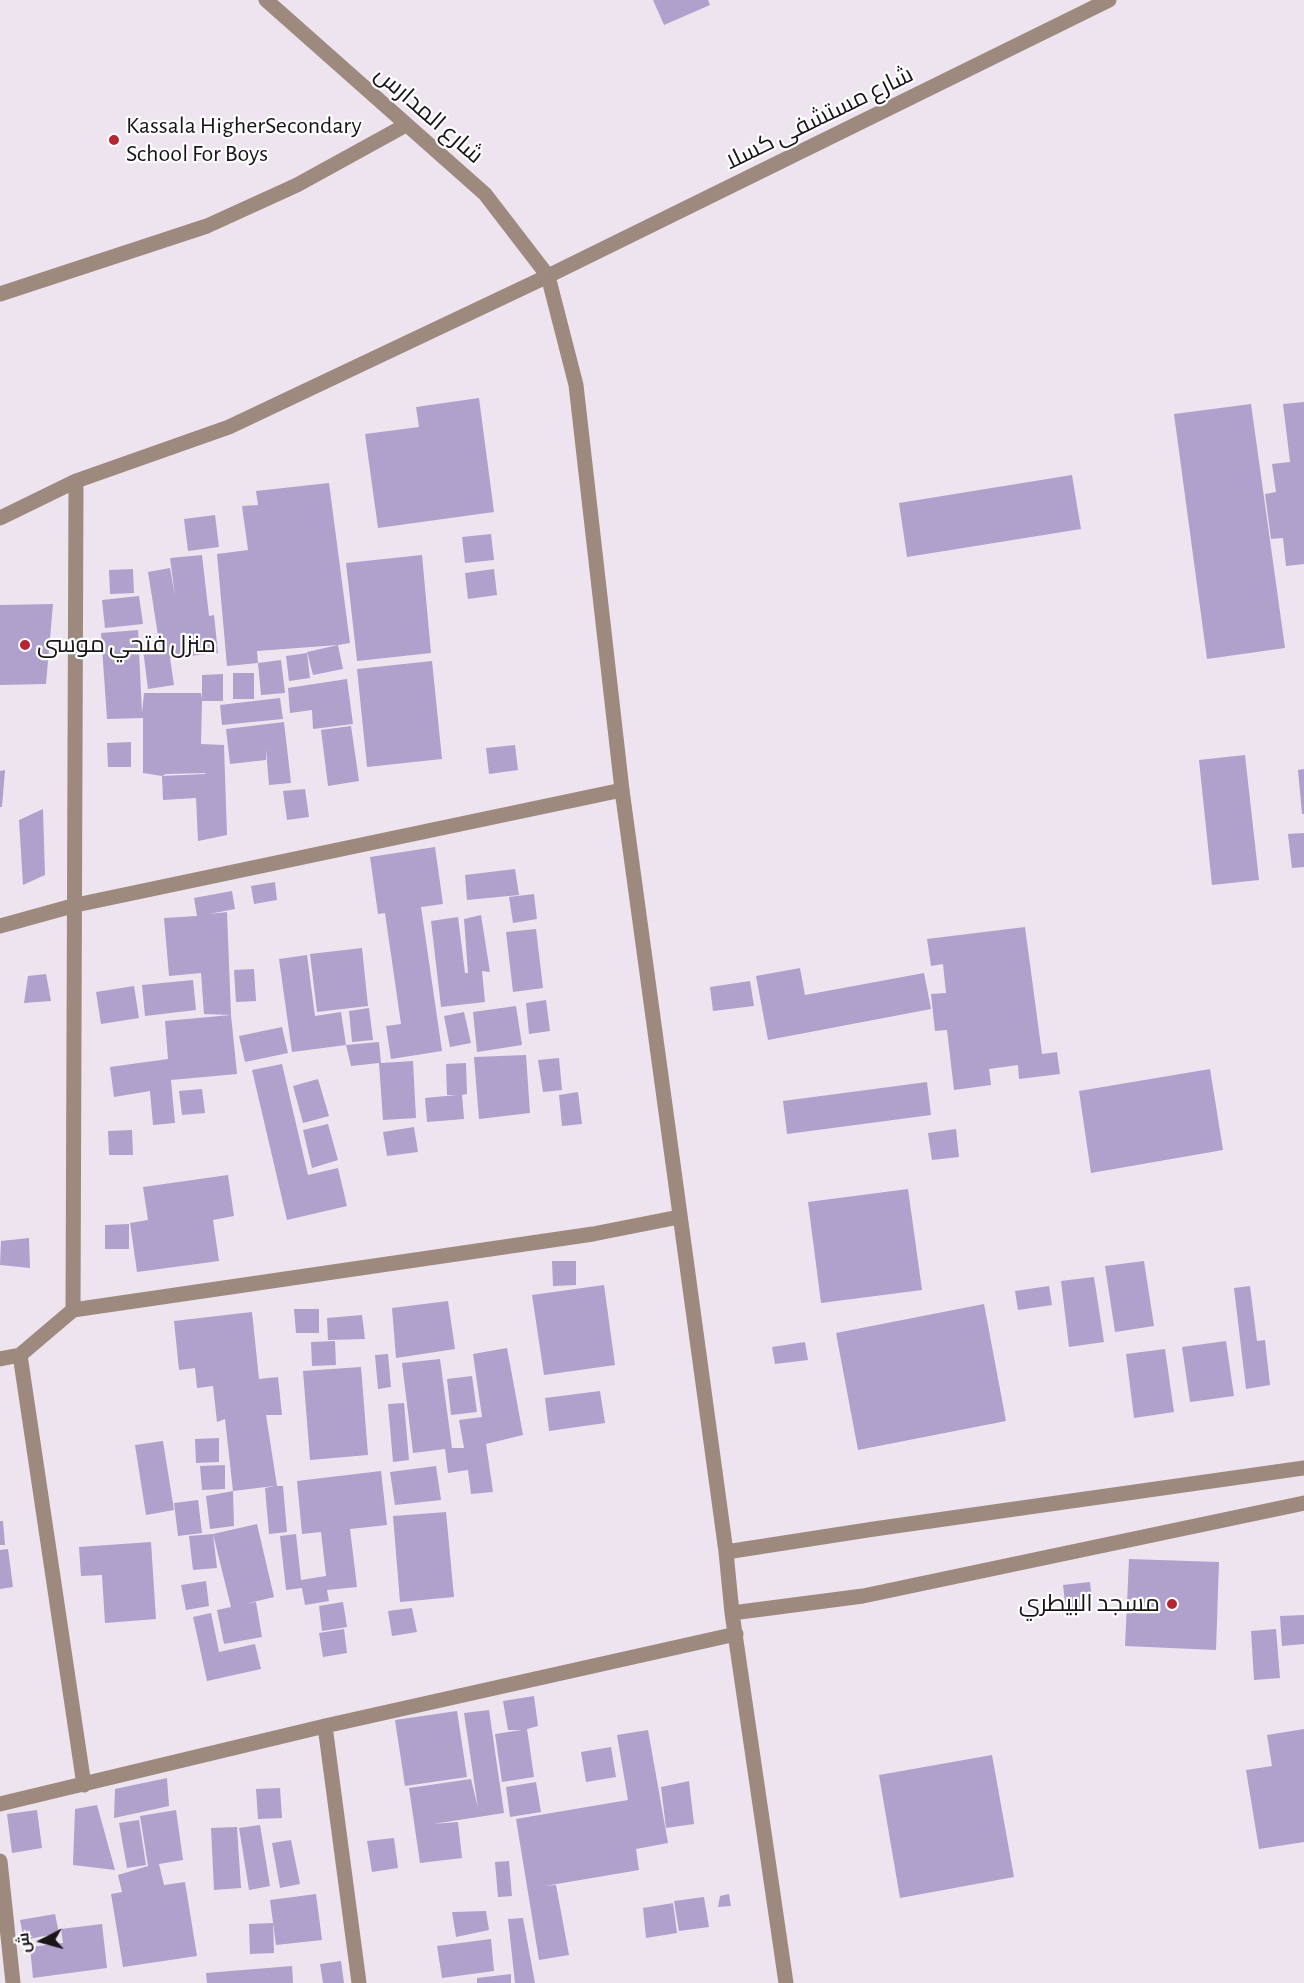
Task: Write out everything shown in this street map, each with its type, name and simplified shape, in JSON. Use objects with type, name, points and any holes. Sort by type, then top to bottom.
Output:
[{"type":"street","name":"شارع المدارس","points":[[266,0],[485,194],[548,276]]},
{"type":"street","name":"شارع مستشفى كسلا","points":[[0,518],[76,481],[229,427],[548,276],[1109,0]]},
{"type":"street","points":[[0,294],[207,226],[297,185],[406,125]]},
{"type":"street","points":[[548,276],[576,385],[622,790],[726,1552],[732,1613],[786,1983]]},
{"type":"street","points":[[73,1310],[76,481]]},
{"type":"street","points":[[0,926],[76,905],[622,790]]},
{"type":"street","points":[[0,1359],[20,1355],[73,1310],[593,1234],[679,1217]]},
{"type":"street","points":[[20,1355],[84,1785]]},
{"type":"street","points":[[726,1552],[1304,1468]]},
{"type":"street","points":[[732,1613],[863,1596],[1304,1503]]},
{"type":"street","points":[[0,1804],[325,1726],[736,1634]]},
{"type":"street","points":[[325,1726],[359,1983]]},
{"type":"street","points":[[0,1861],[13,1983]]},
{"type":"building","points":[[653,0],[708,0],[710,5],[664,25]]},
{"type":"building","points":[[479,398],[494,512],[378,528],[365,434],[419,427],[416,407]]},
{"type":"building","points":[[1304,402],[1304,564],[1286,566],[1283,538],[1271,539],[1265,494],[1276,492],[1272,464],[1290,462],[1283,404]]},
{"type":"building","points":[[1251,404],[1285,648],[1207,659],[1174,414]]},
{"type":"building","points":[[1072,475],[1081,529],[907,557],[899,503]]},
{"type":"building","points":[[329,483],[350,643],[257,651],[258,663],[227,666],[217,554],[248,550],[242,506],[258,505],[256,491]]},
{"type":"building","points":[[215,515],[219,547],[188,551],[184,519]]},
{"type":"building","points":[[491,534],[494,560],[465,563],[462,537]]},
{"type":"building","points":[[202,555],[209,616],[214,615],[218,653],[170,658],[174,685],[148,689],[143,649],[160,648],[148,572],[170,568],[175,596],[170,558]]},
{"type":"building","points":[[422,555],[431,653],[357,661],[346,563]]},
{"type":"building","points":[[133,569],[134,593],[110,594],[109,570]]},
{"type":"building","points":[[494,569],[497,595],[468,599],[465,573]]},
{"type":"building","points":[[139,596],[143,624],[105,628],[102,600]]},
{"type":"building","name":"منزل فتحي موسى","points":[[53,604],[46,684],[0,685],[0,605]]},
{"type":"building","points":[[138,630],[142,713],[144,693],[201,693],[202,699],[202,675],[223,674],[223,701],[202,701],[201,744],[224,745],[227,835],[198,841],[196,798],[163,800],[162,776],[143,773],[143,718],[107,719],[101,633]],"holes":[[[205,773],[162,776],[166,774]]]},
{"type":"building","points":[[338,645],[343,669],[313,675],[307,652]]},
{"type":"building","points":[[307,653],[310,678],[289,681],[286,656]]},
{"type":"building","points":[[281,660],[285,693],[261,695],[258,663]]},
{"type":"building","points":[[432,661],[442,759],[367,767],[357,669]]},
{"type":"building","points":[[233,673],[254,673],[254,699],[233,699]]},
{"type":"building","points":[[347,679],[353,724],[313,729],[312,710],[290,713],[288,688]]},
{"type":"building","points":[[280,698],[283,719],[222,725],[220,705]]},
{"type":"building","points":[[284,722],[291,783],[269,785],[266,749],[266,760],[230,764],[226,729]]},
{"type":"building","points":[[351,726],[359,781],[328,786],[321,730]]},
{"type":"building","points":[[131,742],[131,767],[108,767],[107,743]]},
{"type":"building","points":[[515,745],[518,770],[489,774],[486,748]]},
{"type":"building","points":[[1245,755],[1259,880],[1212,885],[1199,760]]},
{"type":"building","points":[[1304,769],[1304,814],[1302,814],[1298,770]]},
{"type":"building","points":[[5,770],[2,807],[0,807],[0,771]]},
{"type":"building","points":[[305,789],[309,817],[287,820],[283,791]]},
{"type":"building","points":[[43,809],[45,875],[23,885],[19,820]]},
{"type":"building","points":[[1304,833],[1304,867],[1292,868],[1288,834]]},
{"type":"building","points":[[435,847],[443,904],[421,907],[442,1051],[391,1059],[386,1026],[401,1024],[385,913],[378,914],[370,857]]},
{"type":"building","points":[[515,869],[519,895],[467,900],[465,875]]},
{"type":"building","points":[[275,882],[277,900],[254,904],[251,886]]},
{"type":"building","points":[[232,891],[235,909],[209,914],[227,912],[231,1015],[204,1014],[201,973],[169,976],[164,918],[197,916],[194,898]]},
{"type":"building","points":[[534,894],[537,919],[513,923],[509,897]]},
{"type":"building","points":[[481,915],[490,972],[482,971],[485,1002],[441,1007],[431,921],[458,917],[465,973],[468,973],[464,919]]},
{"type":"building","points":[[1025,927],[1042,1054],[1057,1052],[1060,1074],[1019,1079],[1018,1065],[989,1069],[991,1085],[954,1090],[947,1030],[935,1031],[931,994],[946,993],[943,964],[931,966],[927,939]]},
{"type":"building","points":[[536,929],[543,988],[513,992],[506,932]]},
{"type":"building","points":[[362,948],[368,1006],[317,1012],[310,954]]},
{"type":"building","points":[[307,955],[315,1016],[341,1012],[346,1045],[292,1052],[279,959]]},
{"type":"building","points":[[800,968],[805,995],[924,973],[931,1009],[768,1040],[756,976]]},
{"type":"building","points":[[254,969],[256,1001],[236,1002],[234,970]]},
{"type":"building","points":[[46,974],[51,1001],[24,1003],[28,976]]},
{"type":"building","points":[[193,980],[196,1010],[145,1016],[142,985]]},
{"type":"building","points":[[750,981],[754,1006],[713,1011],[710,987]]},
{"type":"building","points":[[134,986],[139,1018],[101,1024],[96,992]]},
{"type":"building","points":[[546,1000],[550,1031],[529,1034],[526,1003]]},
{"type":"building","points":[[516,1006],[522,1045],[477,1052],[473,1012]]},
{"type":"building","points":[[369,1008],[373,1040],[352,1042],[349,1011]]},
{"type":"building","points":[[464,1012],[471,1043],[450,1047],[444,1016]]},
{"type":"building","points":[[231,1015],[237,1074],[171,1080],[175,1123],[153,1125],[150,1091],[114,1097],[110,1067],[168,1059],[165,1021]]},
{"type":"building","points":[[282,1027],[288,1053],[245,1062],[239,1036]]},
{"type":"building","points":[[379,1042],[381,1063],[413,1061],[416,1118],[383,1120],[379,1063],[351,1066],[346,1045]]},
{"type":"building","points":[[526,1055],[530,1113],[479,1119],[474,1057]]},
{"type":"building","points":[[559,1058],[562,1090],[543,1092],[538,1060]]},
{"type":"building","points":[[466,1063],[467,1094],[462,1095],[464,1119],[427,1122],[425,1098],[457,1095],[447,1095],[446,1064]]},
{"type":"building","points":[[282,1064],[308,1175],[338,1168],[347,1206],[287,1220],[252,1070]]},
{"type":"building","points":[[1210,1069],[1223,1150],[1091,1173],[1079,1091]]},
{"type":"building","points":[[318,1079],[329,1116],[303,1123],[293,1086]]},
{"type":"building","points":[[927,1082],[931,1115],[787,1134],[783,1101]]},
{"type":"building","points":[[202,1089],[205,1113],[182,1115],[179,1091]]},
{"type":"building","points":[[578,1092],[582,1124],[562,1126],[559,1095]]},
{"type":"building","points":[[328,1124],[338,1160],[312,1168],[303,1130]]},
{"type":"building","points":[[414,1127],[418,1152],[387,1156],[383,1132]]},
{"type":"building","points":[[956,1129],[959,1157],[932,1160],[928,1133]]},
{"type":"building","points":[[132,1130],[133,1155],[109,1155],[108,1131]]},
{"type":"building","points":[[228,1175],[234,1216],[213,1220],[219,1261],[137,1272],[130,1223],[148,1220],[143,1187]]},
{"type":"building","points":[[908,1189],[922,1290],[821,1303],[808,1202]]},
{"type":"building","points":[[129,1224],[129,1249],[105,1249],[105,1225]]},
{"type":"building","points":[[29,1238],[30,1268],[0,1265],[1,1241]]},
{"type":"building","points":[[552,1261],[576,1261],[576,1285],[553,1286]]},
{"type":"building","points":[[1144,1261],[1154,1326],[1115,1332],[1105,1266]]},
{"type":"building","points":[[1094,1277],[1104,1342],[1069,1347],[1061,1281]]},
{"type":"building","points":[[604,1285],[615,1365],[544,1375],[532,1295]]},
{"type":"building","points":[[1049,1286],[1052,1305],[1018,1310],[1015,1291]]},
{"type":"building","points":[[1250,1286],[1257,1341],[1265,1340],[1270,1385],[1246,1389],[1234,1288]]},
{"type":"building","points":[[448,1301],[455,1349],[396,1358],[392,1308]]},
{"type":"building","points":[[984,1304],[1006,1421],[858,1450],[836,1333]]},
{"type":"building","points":[[294,1309],[319,1309],[319,1333],[296,1333]]},
{"type":"building","points":[[252,1312],[259,1379],[278,1377],[282,1415],[266,1415],[277,1486],[283,1486],[287,1532],[269,1534],[265,1488],[274,1486],[233,1491],[225,1419],[217,1422],[213,1386],[197,1388],[195,1368],[179,1370],[174,1321]]},
{"type":"building","points":[[362,1315],[365,1339],[328,1340],[327,1318]]},
{"type":"building","points":[[335,1341],[336,1365],[312,1366],[311,1342]]},
{"type":"building","points":[[1226,1341],[1234,1396],[1190,1402],[1182,1347]]},
{"type":"building","points":[[805,1342],[808,1360],[775,1364],[772,1347]]},
{"type":"building","points":[[507,1348],[523,1435],[486,1444],[493,1492],[471,1494],[468,1470],[448,1473],[445,1449],[413,1453],[402,1363],[440,1359],[452,1448],[464,1448],[459,1420],[482,1417],[473,1354]]},
{"type":"building","points":[[1165,1349],[1174,1412],[1134,1418],[1126,1354]]},
{"type":"building","points":[[388,1354],[391,1387],[378,1389],[375,1355]]},
{"type":"building","points":[[361,1367],[368,1455],[310,1460],[303,1371]]},
{"type":"building","points":[[472,1376],[477,1412],[451,1415],[447,1379]]},
{"type":"building","points":[[600,1391],[605,1423],[549,1431],[545,1398]]},
{"type":"building","points":[[404,1403],[409,1460],[393,1462],[388,1404]]},
{"type":"building","points":[[219,1438],[219,1462],[196,1463],[195,1439]]},
{"type":"building","points":[[163,1441],[174,1510],[146,1515],[135,1445]]},
{"type":"building","points":[[225,1465],[225,1489],[202,1490],[200,1466]]},
{"type":"building","points":[[436,1466],[441,1500],[395,1505],[390,1472]]},
{"type":"building","points":[[381,1471],[387,1525],[350,1529],[357,1587],[327,1590],[329,1601],[305,1605],[302,1588],[286,1590],[280,1536],[296,1534],[301,1580],[326,1576],[321,1532],[302,1534],[297,1481]]},
{"type":"building","points":[[233,1491],[234,1526],[210,1529],[206,1496]]},
{"type":"building","points":[[198,1500],[202,1533],[178,1536],[174,1503]]},
{"type":"building","points":[[446,1512],[454,1597],[400,1602],[393,1516]]},
{"type":"building","points":[[0,1521],[3,1521],[5,1545],[0,1545]]},
{"type":"building","points":[[257,1524],[274,1597],[245,1604],[256,1602],[262,1637],[224,1644],[217,1610],[231,1607],[213,1534]]},
{"type":"building","points":[[213,1534],[217,1568],[193,1570],[189,1536]]},
{"type":"building","points":[[151,1542],[156,1619],[105,1623],[102,1575],[81,1576],[79,1547]]},
{"type":"building","points":[[8,1549],[13,1587],[0,1589],[0,1550]]},
{"type":"building","name":"مسجد البيطري","points":[[1129,1559],[1219,1562],[1216,1650],[1125,1646]]},
{"type":"building","points":[[206,1581],[209,1606],[186,1610],[181,1585]]},
{"type":"building","points":[[1090,1582],[1093,1608],[1066,1611],[1063,1585]]},
{"type":"building","points":[[343,1602],[347,1627],[322,1631],[319,1606]]},
{"type":"building","points":[[412,1608],[417,1632],[392,1636],[388,1611]]},
{"type":"building","points":[[211,1613],[219,1652],[255,1644],[261,1669],[207,1681],[193,1617]]},
{"type":"building","points":[[1304,1615],[1304,1644],[1282,1646],[1280,1616]]},
{"type":"building","points":[[344,1629],[347,1653],[323,1657],[319,1633]]},
{"type":"building","points":[[1276,1629],[1280,1678],[1254,1680],[1251,1631]]},
{"type":"building","points":[[534,1696],[538,1726],[527,1729],[534,1777],[502,1782],[495,1734],[522,1730],[508,1730],[503,1701]]},
{"type":"building","points":[[489,1710],[504,1813],[433,1824],[458,1822],[462,1858],[420,1863],[409,1788],[471,1779],[478,1808],[464,1713]]},
{"type":"building","points":[[457,1711],[467,1777],[405,1786],[395,1720]]},
{"type":"building","points":[[1304,1729],[1304,1842],[1259,1849],[1246,1770],[1272,1766],[1267,1735]]},
{"type":"building","points":[[648,1730],[668,1843],[636,1849],[639,1870],[545,1886],[556,1885],[569,1955],[539,1960],[516,1819],[628,1800],[617,1735]]},
{"type":"building","points":[[611,1747],[616,1777],[586,1782],[581,1752]]},
{"type":"building","points":[[992,1755],[1014,1877],[900,1898],[879,1775]]},
{"type":"building","points":[[167,1778],[169,1806],[114,1818],[115,1789]]},
{"type":"building","points":[[689,1781],[694,1824],[666,1828],[661,1787]]},
{"type":"building","points":[[536,1782],[541,1812],[510,1817],[506,1787]]},
{"type":"building","points":[[280,1788],[282,1818],[258,1819],[256,1789]]},
{"type":"building","points":[[97,1805],[115,1870],[73,1865],[75,1809]]},
{"type":"building","points":[[37,1810],[42,1848],[12,1853],[7,1814]]},
{"type":"building","points":[[176,1810],[183,1860],[159,1864],[164,1885],[185,1882],[197,1956],[123,1967],[111,1894],[122,1892],[118,1875],[148,1866],[140,1816]]},
{"type":"building","points":[[139,1820],[146,1865],[127,1868],[119,1823]]},
{"type":"building","points":[[260,1825],[270,1886],[249,1890],[239,1828]]},
{"type":"building","points":[[237,1827],[241,1888],[214,1890],[211,1828]]},
{"type":"building","points":[[394,1838],[398,1868],[372,1872],[367,1841]]},
{"type":"building","points":[[291,1840],[300,1884],[280,1888],[272,1843]]},
{"type":"building","points":[[509,1861],[512,1896],[498,1897],[495,1862]]},
{"type":"building","points":[[316,1894],[322,1940],[276,1945],[270,1900]]},
{"type":"building","points":[[729,1894],[731,1906],[718,1907],[720,1896]]},
{"type":"building","points":[[704,1897],[709,1927],[679,1931],[674,1901]]},
{"type":"building","points":[[673,1903],[677,1933],[646,1938],[643,1908]]},
{"type":"building","points":[[486,1911],[489,1930],[456,1937],[452,1912]]},
{"type":"building","points":[[55,1914],[59,1933],[24,1940],[20,1920]]},
{"type":"building","points":[[523,1918],[535,1983],[515,1983],[508,1919]]},
{"type":"building","points":[[273,1923],[274,1953],[250,1954],[249,1924]]},
{"type":"building","points":[[102,1924],[107,1968],[33,1978],[30,1947],[63,1943],[61,1929]]},
{"type":"building","points":[[491,1939],[494,1971],[442,1978],[437,1946]]},
{"type":"building","points":[[341,1961],[344,1983],[323,1983],[320,1964]]},
{"type":"building","points":[[292,1966],[293,1983],[207,1983],[206,1973]]},
{"type":"building","points":[[511,1974],[511,1983],[477,1983],[477,1978]]},
{"type":"place","name":"Kassala HigherSecondary School For Boys","points":[[114,140]]},
{"type":"place","name":"منزل فتحي موسى","points":[[25,645]]},
{"type":"place","name":"مسجد البيطري","points":[[1172,1604]]}]
